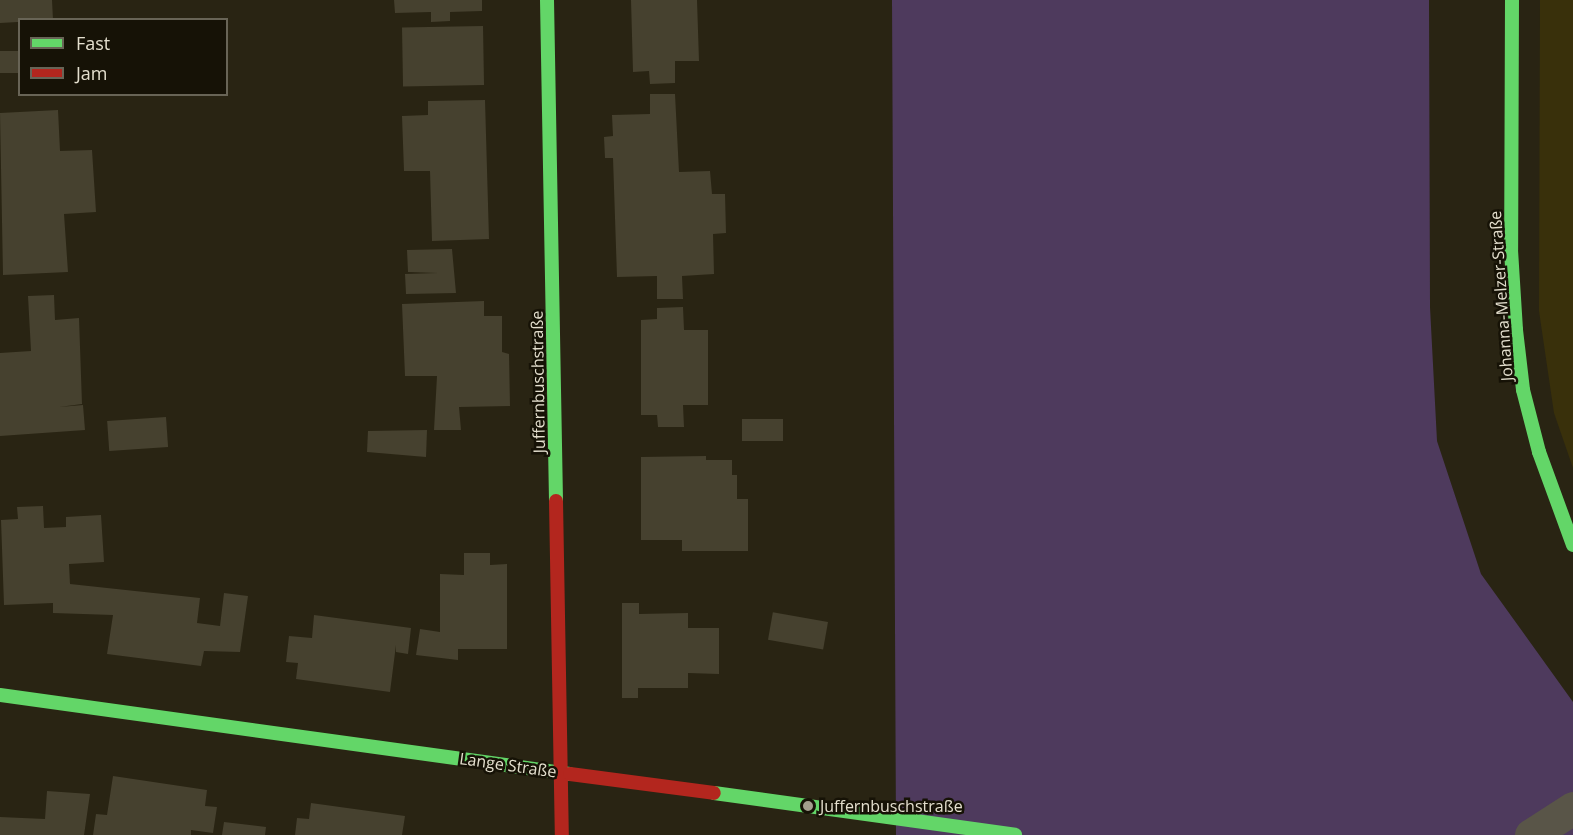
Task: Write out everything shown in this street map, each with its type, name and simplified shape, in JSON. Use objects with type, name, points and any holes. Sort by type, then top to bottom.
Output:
[{"type":"street","name":"Juffernbuschstraße","points":[[547,0],[562,835]]},
{"type":"street","name":"Johanna-Melzer-Straße","points":[[1512,0],[1511,250],[1523,390],[1539,452],[1573,545]]},
{"type":"street","name":"Lange Straße","points":[[0,695],[1015,835]]},
{"type":"street","points":[[1531,835],[1573,808]]},
{"type":"shaded area","points":[[892,0],[1429,0],[1430,307],[1437,441],[1481,574],[1573,702],[1573,835],[896,835]]},
{"type":"shaded area","points":[[1540,0],[1573,0],[1573,468],[1554,413],[1539,311]]},
{"type":"building","points":[[0,0],[52,0],[53,18],[18,18],[18,22],[0,23]]},
{"type":"building","points":[[394,0],[482,0],[482,11],[450,12],[450,21],[431,22],[431,12],[395,13]]},
{"type":"building","points":[[631,0],[697,0],[699,61],[675,61],[675,83],[650,84],[649,71],[633,72]]},
{"type":"building","points":[[483,26],[484,85],[403,86],[402,27]]},
{"type":"building","points":[[0,51],[18,51],[18,73],[0,73]]},
{"type":"building","points":[[650,94],[675,94],[679,172],[710,171],[712,194],[725,194],[726,233],[713,234],[714,274],[682,276],[683,299],[657,299],[657,276],[617,277],[613,158],[605,158],[604,137],[613,136],[612,115],[650,114]]},
{"type":"building","points":[[485,100],[489,239],[432,241],[430,171],[404,171],[402,116],[428,115],[428,101]]},
{"type":"building","points":[[58,110],[60,151],[92,150],[96,212],[64,214],[68,272],[3,275],[0,113]]},
{"type":"building","points":[[452,249],[456,293],[406,294],[405,274],[438,273],[408,272],[407,250]]},
{"type":"building","points":[[54,295],[55,320],[79,318],[82,404],[59,407],[83,405],[85,430],[0,436],[0,353],[31,351],[28,296]]},
{"type":"building","points":[[484,301],[484,316],[502,316],[502,352],[509,354],[510,406],[459,407],[461,430],[434,430],[437,376],[405,376],[402,304]]},
{"type":"building","points":[[683,307],[684,330],[708,330],[708,405],[683,405],[684,427],[658,427],[657,415],[641,415],[641,320],[657,319],[657,308]]},
{"type":"building","points":[[166,417],[168,447],[109,451],[107,421]]},
{"type":"building","points":[[742,419],[783,419],[783,441],[742,441]]},
{"type":"building","points":[[427,430],[426,457],[367,452],[368,431]]},
{"type":"building","points":[[706,456],[706,460],[732,460],[732,475],[737,475],[737,499],[748,499],[748,551],[682,551],[682,540],[641,540],[641,457]]},
{"type":"building","points":[[43,506],[44,528],[66,527],[66,517],[101,515],[104,562],[69,564],[70,584],[200,598],[197,623],[220,626],[224,593],[248,596],[240,652],[204,651],[201,666],[107,654],[113,615],[53,613],[53,603],[4,605],[1,520],[18,519],[17,507]]},
{"type":"building","points":[[464,553],[490,553],[490,565],[507,564],[507,649],[458,649],[458,660],[416,655],[420,629],[440,632],[440,574],[464,575]]},
{"type":"building","points":[[622,603],[639,603],[639,614],[688,613],[688,628],[719,628],[719,674],[688,673],[688,688],[638,688],[638,698],[622,698]]},
{"type":"building","points":[[773,612],[828,622],[823,650],[768,640]]},
{"type":"building","points":[[314,615],[411,628],[408,654],[396,652],[396,645],[390,692],[296,679],[298,663],[286,662],[289,636],[312,638]]},
{"type":"building","points":[[113,776],[207,790],[205,806],[217,807],[213,833],[191,830],[191,835],[93,835],[96,814],[107,815]]},
{"type":"building","points":[[47,791],[90,794],[84,835],[0,835],[0,817],[45,819]]},
{"type":"building","points":[[311,803],[405,816],[402,835],[295,835],[297,818],[309,819]]},
{"type":"building","points":[[224,822],[266,827],[265,835],[222,835]]},
{"type":"traffic: fast","points":[[547,0],[556,501]]},
{"type":"traffic: fast","points":[[1512,0],[1511,250],[1516,330],[1523,390],[1539,452],[1573,545]]},
{"type":"traffic: fast","points":[[0,695],[570,774]]},
{"type":"traffic: fast","points":[[714,793],[1015,835]]},
{"type":"traffic: jam","points":[[556,501],[562,835]]},
{"type":"traffic: jam","points":[[570,774],[714,793]]},
{"type":"place","name":"Juffernbuschstraße","points":[[808,806]]}]
